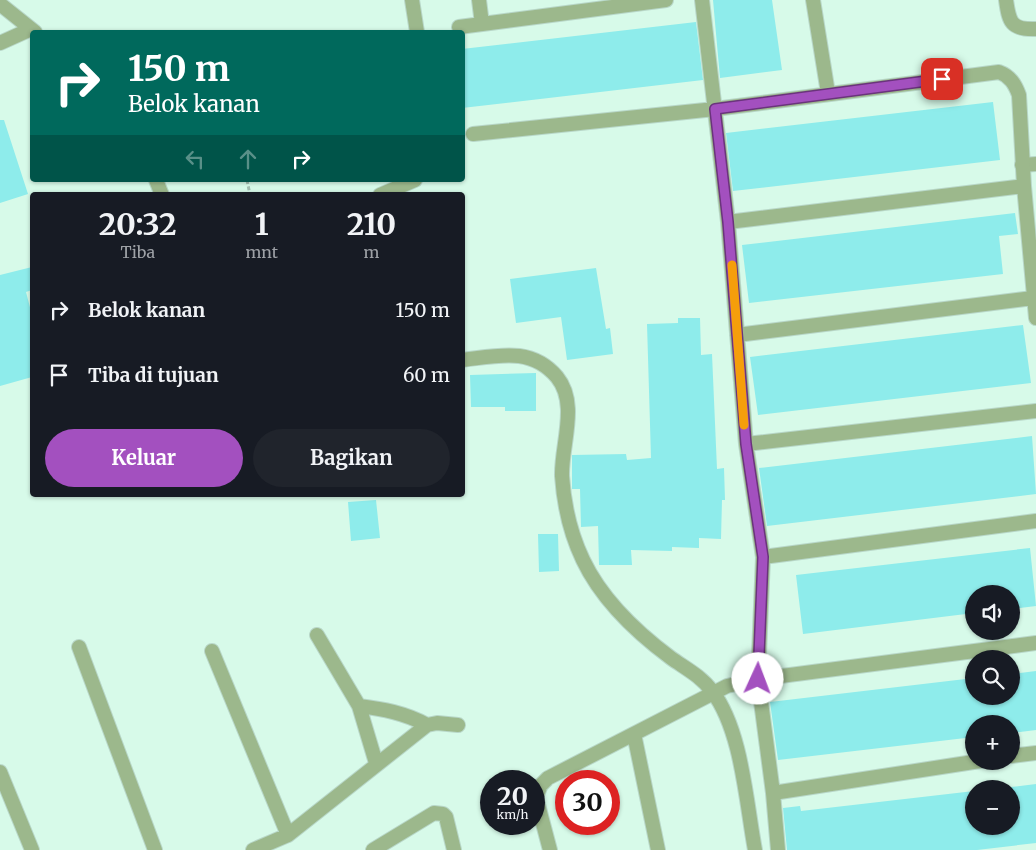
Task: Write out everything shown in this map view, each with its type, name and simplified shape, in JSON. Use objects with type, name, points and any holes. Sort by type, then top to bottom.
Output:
[{"type":"street","points":[[412,0],[417,30]]},
{"type":"street","points":[[479,0],[482,24]]},
{"type":"street","points":[[459,27],[666,0]]},
{"type":"street","points":[[702,0],[728,222],[746,444],[763,557],[758,679],[773,793],[778,850]]},
{"type":"street","points":[[814,0],[828,93]]},
{"type":"street","points":[[1006,0],[1008,18],[1012,24],[1036,29]]},
{"type":"street","points":[[0,4],[32,30]]},
{"type":"street","points":[[0,43],[30,32]]},
{"type":"street","points":[[473,134],[715,109],[999,72],[1006,74],[1016,85],[1019,95],[1029,165],[1024,186],[1036,318]]},
{"type":"street","points":[[387,192],[410,182]]},
{"type":"street","points":[[728,222],[1024,186]]},
{"type":"street","points":[[738,335],[1033,298]]},
{"type":"street","points":[[465,360],[510,354],[532,357],[545,365],[558,378],[565,390],[567,408],[562,475],[565,502],[571,530],[582,559],[596,584],[641,634],[714,692],[729,724],[737,751],[755,850]]},
{"type":"street","points":[[746,444],[1036,411]]},
{"type":"street","points":[[763,557],[1036,520]]},
{"type":"street","points":[[317,636],[359,706],[376,763]]},
{"type":"street","points":[[550,850],[536,797],[541,785],[574,764],[714,692],[736,683],[758,679],[1036,643]]},
{"type":"street","points":[[79,647],[155,850]]},
{"type":"street","points":[[212,651],[288,835]]},
{"type":"street","points":[[359,706],[381,708],[406,715],[426,725]]},
{"type":"street","points":[[253,850],[288,835],[426,725],[437,723],[458,725]]},
{"type":"street","points":[[634,734],[658,850]]},
{"type":"street","points":[[1020,755],[1036,753]]},
{"type":"street","points":[[773,793],[965,763]]},
{"type":"street","points":[[0,772],[32,850]]},
{"type":"street","points":[[374,850],[434,813],[442,814],[446,817],[454,850]]},
{"type":"building","points":[[713,0],[772,0],[782,70],[720,78]]},
{"type":"building","points":[[696,22],[703,80],[465,108],[465,49]]},
{"type":"building","points":[[993,102],[1000,160],[733,191],[726,133]]},
{"type":"building","points":[[0,120],[4,120],[28,194],[0,203]]},
{"type":"building","points":[[1015,213],[1018,234],[999,236],[1003,274],[749,303],[742,245]]},
{"type":"building","points":[[30,268],[30,291],[26,292],[30,307],[30,378],[0,386],[0,275]]},
{"type":"building","points":[[596,268],[606,329],[610,328],[613,354],[567,360],[561,317],[516,323],[510,279]]},
{"type":"building","points":[[678,318],[700,318],[701,355],[712,354],[717,469],[724,468],[725,500],[722,500],[721,539],[699,538],[699,548],[672,547],[672,551],[631,550],[632,565],[599,565],[598,526],[581,527],[580,489],[572,489],[572,455],[626,454],[627,460],[651,458],[647,324],[678,323]]},
{"type":"building","points":[[1023,325],[1031,383],[758,415],[750,357]]},
{"type":"building","points":[[536,373],[536,411],[505,411],[505,407],[471,407],[470,375]]},
{"type":"building","points":[[1032,436],[1036,494],[767,526],[759,468]]},
{"type":"building","points":[[376,500],[380,538],[351,541],[348,502]]},
{"type":"building","points":[[538,534],[558,534],[559,571],[539,572]]},
{"type":"building","points":[[1030,548],[1036,606],[1020,608],[1020,585],[965,585],[965,614],[803,634],[796,575]]},
{"type":"building","points":[[1036,671],[1036,730],[1020,732],[1020,715],[965,715],[965,738],[778,760],[770,702],[965,679],[965,705],[1020,705],[1020,673]]},
{"type":"building","points":[[1036,784],[1036,843],[977,850],[787,850],[783,808],[800,806],[801,811],[965,792],[965,835],[1020,835],[1020,786]]},
{"type":"slow traffic","points":[[732,265],[744,425]]},
{"type":"route","points":[[758,679],[763,557],[746,444],[728,222],[715,109],[942,79]]}]
